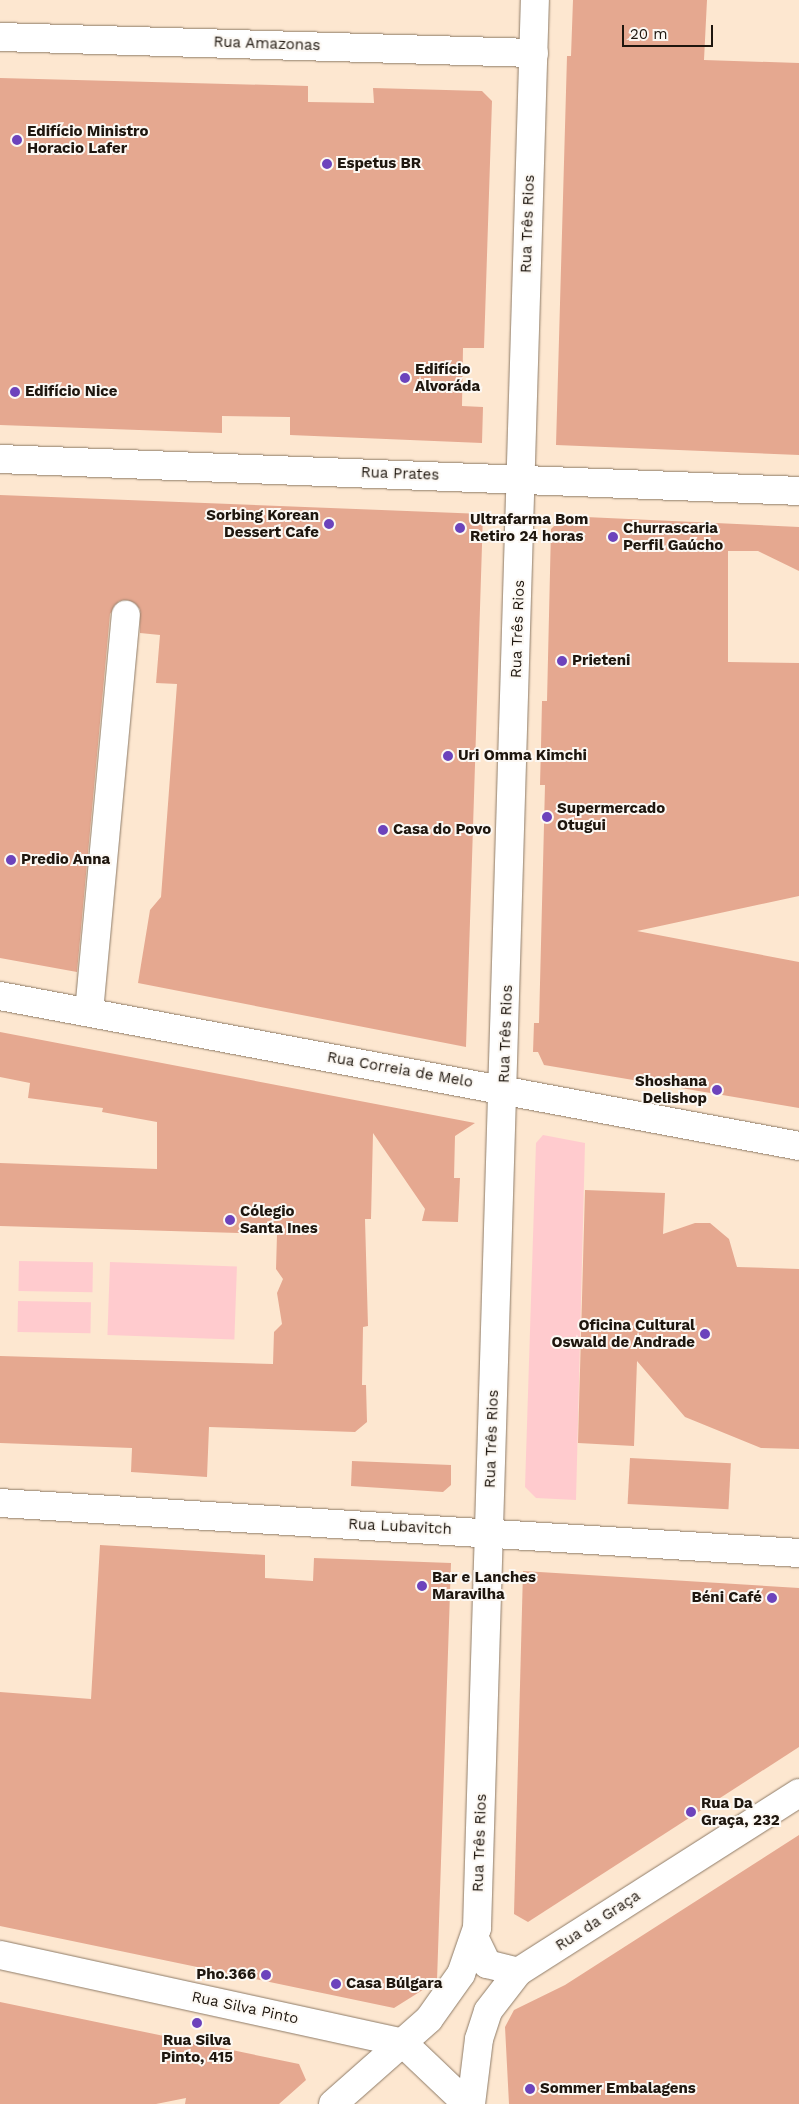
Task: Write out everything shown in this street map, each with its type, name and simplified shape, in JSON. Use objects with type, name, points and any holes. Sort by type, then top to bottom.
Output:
[{"type":"street","name":"Rua Três Rios","points":[[403,2043],[445,2000],[461,1974],[475,1939],[504,1089],[535,0]]},
{"type":"street","name":"Rua Amazonas","points":[[0,37],[534,53]]},
{"type":"street","name":"Rua Prates","points":[[0,459],[799,491]]},
{"type":"street","points":[[89,1012],[126,615]]},
{"type":"street","name":"Rua Correia de Melo","points":[[0,996],[504,1089],[799,1146]]},
{"type":"street","name":"Rua Lubavitch","points":[[0,1503],[489,1532],[799,1553]]},
{"type":"street","name":"Rua da Graça","points":[[471,2104],[479,2039],[488,2011],[518,1972],[799,1793]]},
{"type":"street","points":[[475,1939],[487,1964],[518,1972]]},
{"type":"street","name":"Rua Silva Pinto","points":[[0,1955],[403,2043]]},
{"type":"street","points":[[333,2104],[403,2043],[467,2104]]},
{"type":"shaded area","points":[[543,1135],[585,1143],[576,1500],[536,1498],[525,1487],[536,1143]]},
{"type":"shaded area","points":[[19,1261],[93,1262],[92,1292],[18,1291]]},
{"type":"shaded area","points":[[110,1262],[237,1266],[234,1339],[107,1335]]},
{"type":"shaded area","points":[[18,1301],[91,1302],[90,1333],[17,1332]]},
{"type":"building","points":[[573,0],[707,0],[704,60],[799,63],[799,455],[556,445],[567,56],[571,56]]},
{"type":"building","points":[[0,78],[308,86],[308,102],[374,103],[373,88],[482,91],[492,101],[484,348],[463,348],[462,406],[483,407],[482,443],[290,435],[290,417],[222,416],[222,433],[0,425]]},
{"type":"building","points":[[0,495],[483,514],[466,1047],[138,983],[150,910],[161,897],[177,684],[156,683],[160,635],[140,633],[140,609],[128,600],[119,601],[110,614],[77,972],[0,958]]},
{"type":"building","points":[[564,516],[799,527],[799,571],[758,551],[728,551],[728,662],[799,663],[799,896],[637,931],[799,962],[799,1108],[544,1065],[538,1052],[533,1052],[534,1023],[539,1023],[545,785],[540,785],[542,701],[547,701],[551,529]]},
{"type":"building","points":[[0,1032],[475,1123],[455,1136],[454,1178],[460,1178],[458,1222],[422,1221],[425,1209],[373,1133],[371,1219],[365,1219],[368,1326],[363,1327],[362,1385],[366,1385],[367,1422],[355,1432],[209,1427],[207,1477],[131,1472],[132,1448],[0,1443],[0,1356],[273,1364],[274,1332],[282,1324],[277,1293],[283,1279],[276,1269],[277,1234],[0,1226],[0,1163],[157,1169],[157,1122],[102,1112],[103,1108],[28,1098],[30,1083],[0,1077]]},
{"type":"building","points":[[585,1190],[665,1193],[663,1234],[695,1223],[710,1223],[729,1239],[737,1267],[799,1269],[799,1449],[761,1448],[685,1417],[637,1361],[634,1446],[578,1443]]},
{"type":"building","points":[[630,1458],[731,1463],[728,1509],[628,1504]]},
{"type":"building","points":[[352,1461],[451,1465],[451,1485],[443,1492],[351,1486]]},
{"type":"building","points":[[100,1545],[265,1555],[265,1578],[313,1581],[314,1558],[451,1563],[437,1981],[394,2008],[0,1926],[0,1692],[91,1699]]},
{"type":"building","points":[[523,1571],[799,1588],[799,1747],[528,1922],[514,1914]]},
{"type":"building","points":[[799,1835],[799,2104],[509,2104],[505,2027],[514,2010],[565,1985]]},
{"type":"building","points":[[0,2002],[299,2064],[306,2080],[279,2104],[185,2104],[186,2098],[156,2104],[0,2104]]},
{"type":"place","name":"Edifício Ministro Horacio Lafer","points":[[17,140]]},
{"type":"place","name":"Espetus BR","points":[[327,164]]},
{"type":"place","name":"Edifício Alvoráda","points":[[405,378]]},
{"type":"place","name":"Edifício Nice","points":[[15,392]]},
{"type":"place","name":"Sorbing Korean Dessert Cafe","points":[[329,524]]},
{"type":"place","name":"Ultrafarma Bom Retiro 24 horas","points":[[460,528]]},
{"type":"place","name":"Churrascaria Perfil Gaúcho","points":[[613,537]]},
{"type":"place","name":"Prieteni","points":[[562,661]]},
{"type":"place","name":"Uri Omma Kimchi","points":[[448,756]]},
{"type":"place","name":"Supermercado Otugui","points":[[547,817]]},
{"type":"place","name":"Casa do Povo","points":[[383,830]]},
{"type":"place","name":"Predio Anna","points":[[11,860]]},
{"type":"place","name":"Shoshana Delishop","points":[[717,1090]]},
{"type":"place","name":"Cólegio Santa Ines","points":[[230,1220]]},
{"type":"place","name":"Oficina Cultural Oswald de Andrade","points":[[705,1334]]},
{"type":"place","name":"Bar e Lanches Maravilha","points":[[422,1586]]},
{"type":"place","name":"Béni Café","points":[[772,1598]]},
{"type":"place","name":"Rua Da Graça, 232","points":[[691,1812]]},
{"type":"place","name":"Pho.366","points":[[266,1975]]},
{"type":"place","name":"Casa Búlgara","points":[[336,1984]]},
{"type":"place","name":"Rua Silva Pinto, 415","points":[[197,2023]]},
{"type":"place","name":"Sommer Embalagens","points":[[530,2089]]}]
